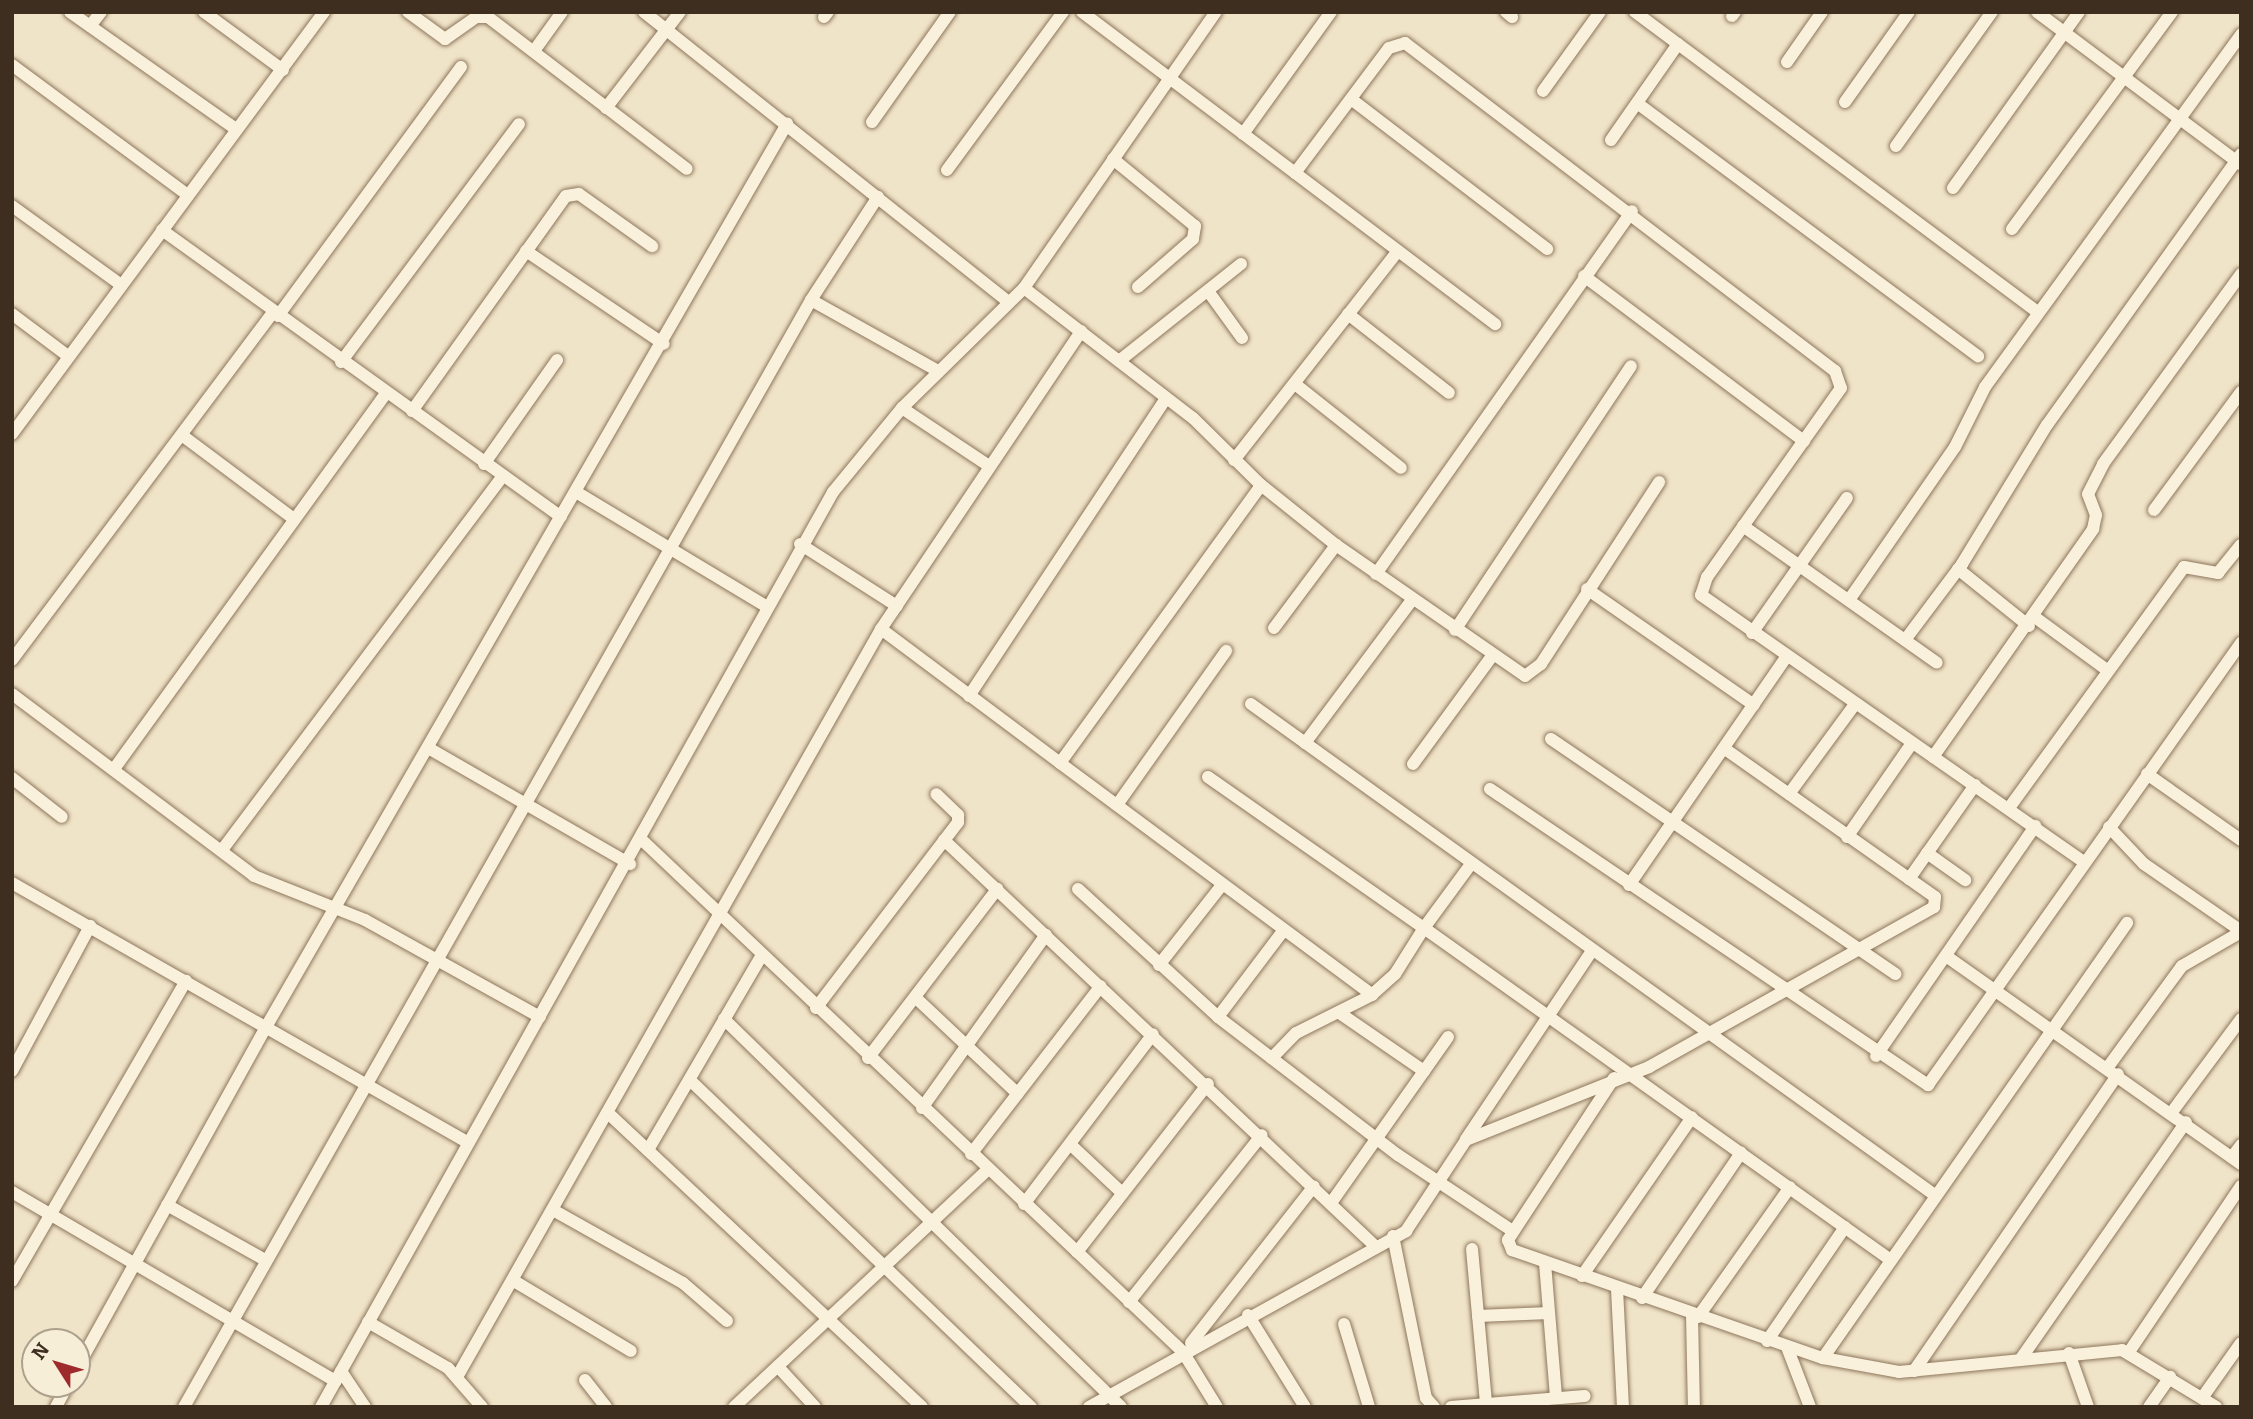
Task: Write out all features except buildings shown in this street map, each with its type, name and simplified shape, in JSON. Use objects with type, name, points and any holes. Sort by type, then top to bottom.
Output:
[{"type":"street","points":[[70,12],[236,129]]},
{"type":"street","points":[[90,26],[101,12]]},
{"type":"street","points":[[204,12],[283,69]]},
{"type":"street","points":[[12,434],[324,12]]},
{"type":"street","points":[[534,51],[562,12]]},
{"type":"street","points":[[644,12],[1009,302]]},
{"type":"street","points":[[606,108],[680,12]]},
{"type":"street","points":[[872,122],[950,12]]},
{"type":"street","points":[[947,170],[1063,12]]},
{"type":"street","points":[[1082,12],[1495,324]]},
{"type":"street","points":[[321,1407],[467,1142],[630,864],[766,606],[800,544],[833,492],[902,408],[1024,288],[1216,12]]},
{"type":"street","points":[[1243,134],[1331,12]]},
{"type":"street","points":[[1543,91],[1600,12]]},
{"type":"street","points":[[1635,12],[2038,312]]},
{"type":"street","points":[[1787,62],[1822,12]]},
{"type":"street","points":[[1845,102],[1909,12]]},
{"type":"street","points":[[1896,146],[1992,12]]},
{"type":"street","points":[[1905,640],[1958,569],[2047,425],[2239,160],[2036,12]]},
{"type":"street","points":[[1954,188],[2079,12]]},
{"type":"street","points":[[2012,229],[2172,12]]},
{"type":"street","points":[[409,13],[445,39],[482,15],[534,51],[687,169]]},
{"type":"street","points":[[1849,600],[2038,312],[2177,117],[2241,34]]},
{"type":"street","points":[[1295,173],[1389,48],[1405,43],[1632,211],[1840,376],[1841,388],[1743,526],[1701,595],[1786,657],[2010,808],[2084,862]]},
{"type":"street","points":[[1611,140],[1678,44]]},
{"type":"street","points":[[12,65],[188,195]]},
{"type":"street","points":[[12,660],[461,68]]},
{"type":"street","points":[[1351,99],[1547,249]]},
{"type":"street","points":[[1637,103],[1978,356]]},
{"type":"street","points":[[341,362],[519,124]]},
{"type":"street","points":[[91,1343],[266,1027],[340,908],[561,517],[664,344],[788,124]]},
{"type":"street","points":[[1113,159],[1195,226],[1193,239],[1138,287]]},
{"type":"street","points":[[412,411],[526,251],[573,192],[652,246]]},
{"type":"street","points":[[184,1407],[363,1083],[525,804],[666,547],[811,300],[878,197]]},
{"type":"street","points":[[12,206],[121,285]]},
{"type":"street","points":[[1376,574],[1632,211]]},
{"type":"street","points":[[162,230],[385,394],[561,517]]},
{"type":"street","points":[[526,251],[664,344]]},
{"type":"street","points":[[1234,460],[1397,252]]},
{"type":"street","points":[[1119,361],[1241,264]]},
{"type":"street","points":[[1933,757],[2032,622],[2093,529],[2095,510],[2088,494],[2097,475],[2241,274]]},
{"type":"street","points":[[1584,276],[1804,441]]},
{"type":"street","points":[[1024,288],[1166,398],[1261,485],[1336,545],[1515,673],[1533,673],[1659,482]]},
{"type":"street","points":[[1208,291],[1242,338]]},
{"type":"street","points":[[811,300],[938,371]]},
{"type":"street","points":[[12,314],[68,356]]},
{"type":"street","points":[[1348,314],[1449,393]]},
{"type":"street","points":[[457,1377],[514,1281],[881,629],[1081,331]]},
{"type":"street","points":[[484,464],[557,360]]},
{"type":"street","points":[[1455,629],[1631,366]]},
{"type":"street","points":[[1295,384],[1401,468]]},
{"type":"street","points":[[2154,510],[2241,392]]},
{"type":"street","points":[[114,769],[385,394]]},
{"type":"street","points":[[969,696],[1166,398]]},
{"type":"street","points":[[902,408],[989,466]]},
{"type":"street","points":[[183,436],[294,519]]},
{"type":"street","points":[[222,850],[503,476]]},
{"type":"street","points":[[1060,763],[1261,485]]},
{"type":"street","points":[[576,492],[766,606]]},
{"type":"street","points":[[1752,633],[1847,498]]},
{"type":"street","points":[[1743,526],[1937,663]]},
{"type":"street","points":[[800,544],[897,606]]},
{"type":"street","points":[[1274,628],[1336,545]]},
{"type":"street","points":[[2010,808],[2107,670],[2184,567],[2218,573],[2241,545]]},
{"type":"street","points":[[1958,569],[2032,622],[2107,670]]},
{"type":"street","points":[[1587,589],[1754,705]]},
{"type":"street","points":[[1305,743],[1412,600]]},
{"type":"street","points":[[881,629],[1372,995]]},
{"type":"street","points":[[1490,789],[1789,992],[1876,1056],[1928,1085],[2241,643]]},
{"type":"street","points":[[1117,805],[1226,651]]},
{"type":"street","points":[[1413,764],[1492,656]]},
{"type":"street","points":[[1629,885],[1786,657]]},
{"type":"street","points":[[12,694],[266,883],[340,908],[540,1017]]},
{"type":"street","points":[[1251,704],[1591,952],[1708,1032],[1932,1193]]},
{"type":"street","points":[[1789,794],[1855,704]]},
{"type":"street","points":[[1551,739],[1896,974]]},
{"type":"street","points":[[1847,837],[1912,743]]},
{"type":"street","points":[[1466,1140],[1629,1072],[1789,992],[1858,949],[1934,907],[1935,897],[1724,748]]},
{"type":"street","points":[[430,749],[630,864]]},
{"type":"street","points":[[2147,774],[2241,840]]},
{"type":"street","points":[[1208,777],[1550,1015],[1888,1258]]},
{"type":"street","points":[[12,778],[62,817]]},
{"type":"street","points":[[1909,878],[1975,785]]},
{"type":"street","points":[[816,1009],[960,818],[936,794]]},
{"type":"street","points":[[1876,1056],[2035,826]]},
{"type":"street","points":[[1914,1371],[2182,966],[2241,932],[2144,864],[2109,827]]},
{"type":"street","points":[[642,840],[868,1058],[1185,1351],[1217,1407]]},
{"type":"street","points":[[944,840],[1208,1084],[1374,1245]]},
{"type":"street","points":[[1927,853],[1965,880]]},
{"type":"street","points":[[1272,1058],[1296,1033],[1341,1014],[1372,995],[1395,974],[1424,928],[1471,864]]},
{"type":"street","points":[[12,883],[467,1142]]},
{"type":"street","points":[[1159,965],[1222,885]]},
{"type":"street","points":[[868,1058],[998,889]]},
{"type":"street","points":[[1078,889],[1218,1017],[1377,1139],[1513,1231]]},
{"type":"street","points":[[1823,1358],[1932,1193],[2127,923]]},
{"type":"street","points":[[12,1071],[90,926]]},
{"type":"street","points":[[1218,1017],[1283,931]]},
{"type":"street","points":[[922,1108],[1046,934]]},
{"type":"street","points":[[1089,1407],[1413,1224],[1591,952]]},
{"type":"street","points":[[648,1150],[692,1083],[724,1019],[762,955]]},
{"type":"street","points":[[1946,956],[2113,1070],[2236,1160],[2241,1145]]},
{"type":"street","points":[[12,1281],[49,1213],[186,981]]},
{"type":"street","points":[[971,1154],[1101,986]]},
{"type":"street","points":[[915,997],[1018,1094]]},
{"type":"street","points":[[1341,1014],[1424,1071]]},
{"type":"street","points":[[724,1019],[1115,1394],[1121,1407]]},
{"type":"street","points":[[2172,1112],[2241,1019]]},
{"type":"street","points":[[1024,1204],[1153,1034]]},
{"type":"street","points":[[1331,1203],[1448,1037]]},
{"type":"street","points":[[1614,1078],[1513,1231],[1508,1247],[1642,1298],[1823,1358],[1914,1371],[2069,1353],[2129,1352],[2216,1407]]},
{"type":"street","points":[[692,1083],[882,1268],[1031,1407]]},
{"type":"street","points":[[1077,1251],[1208,1084]]},
{"type":"street","points":[[608,1113],[922,1407]]},
{"type":"street","points":[[1583,1276],[1692,1117]]},
{"type":"street","points":[[2020,1360],[2186,1122]]},
{"type":"street","points":[[1129,1302],[1262,1135]]},
{"type":"street","points":[[1070,1144],[1122,1193]]},
{"type":"street","points":[[1642,1298],[1741,1153]]},
{"type":"street","points":[[734,1407],[781,1370],[882,1268],[988,1169]]},
{"type":"street","points":[[1185,1351],[1314,1186]]},
{"type":"street","points":[[2129,1352],[2241,1186]]},
{"type":"street","points":[[1694,1407],[1695,1316],[1790,1187]]},
{"type":"street","points":[[12,1192],[338,1376],[365,1407]]},
{"type":"street","points":[[167,1205],[265,1260]]},
{"type":"street","points":[[553,1210],[683,1283],[727,1321]]},
{"type":"street","points":[[1767,1341],[1845,1227]]},
{"type":"street","points":[[1393,1236],[1426,1398],[1434,1407]]},
{"type":"street","points":[[1472,1249],[1486,1404]]},
{"type":"street","points":[[1545,1263],[1556,1398]]},
{"type":"street","points":[[514,1281],[631,1351]]},
{"type":"street","points":[[1617,1289],[1623,1407]]},
{"type":"street","points":[[1478,1316],[1549,1313]]},
{"type":"street","points":[[1248,1315],[1305,1407]]},
{"type":"street","points":[[368,1322],[457,1377],[482,1407]]},
{"type":"street","points":[[1344,1324],[1370,1407]]},
{"type":"street","points":[[2202,1398],[2241,1343]]},
{"type":"street","points":[[1787,1347],[1810,1407]]},
{"type":"street","points":[[2069,1353],[2087,1406]]},
{"type":"street","points":[[781,1370],[815,1407]]},
{"type":"street","points":[[2149,1407],[2170,1377]]},
{"type":"street","points":[[585,1380],[606,1407]]},
{"type":"street","points":[[1451,1407],[1585,1396]]}]
